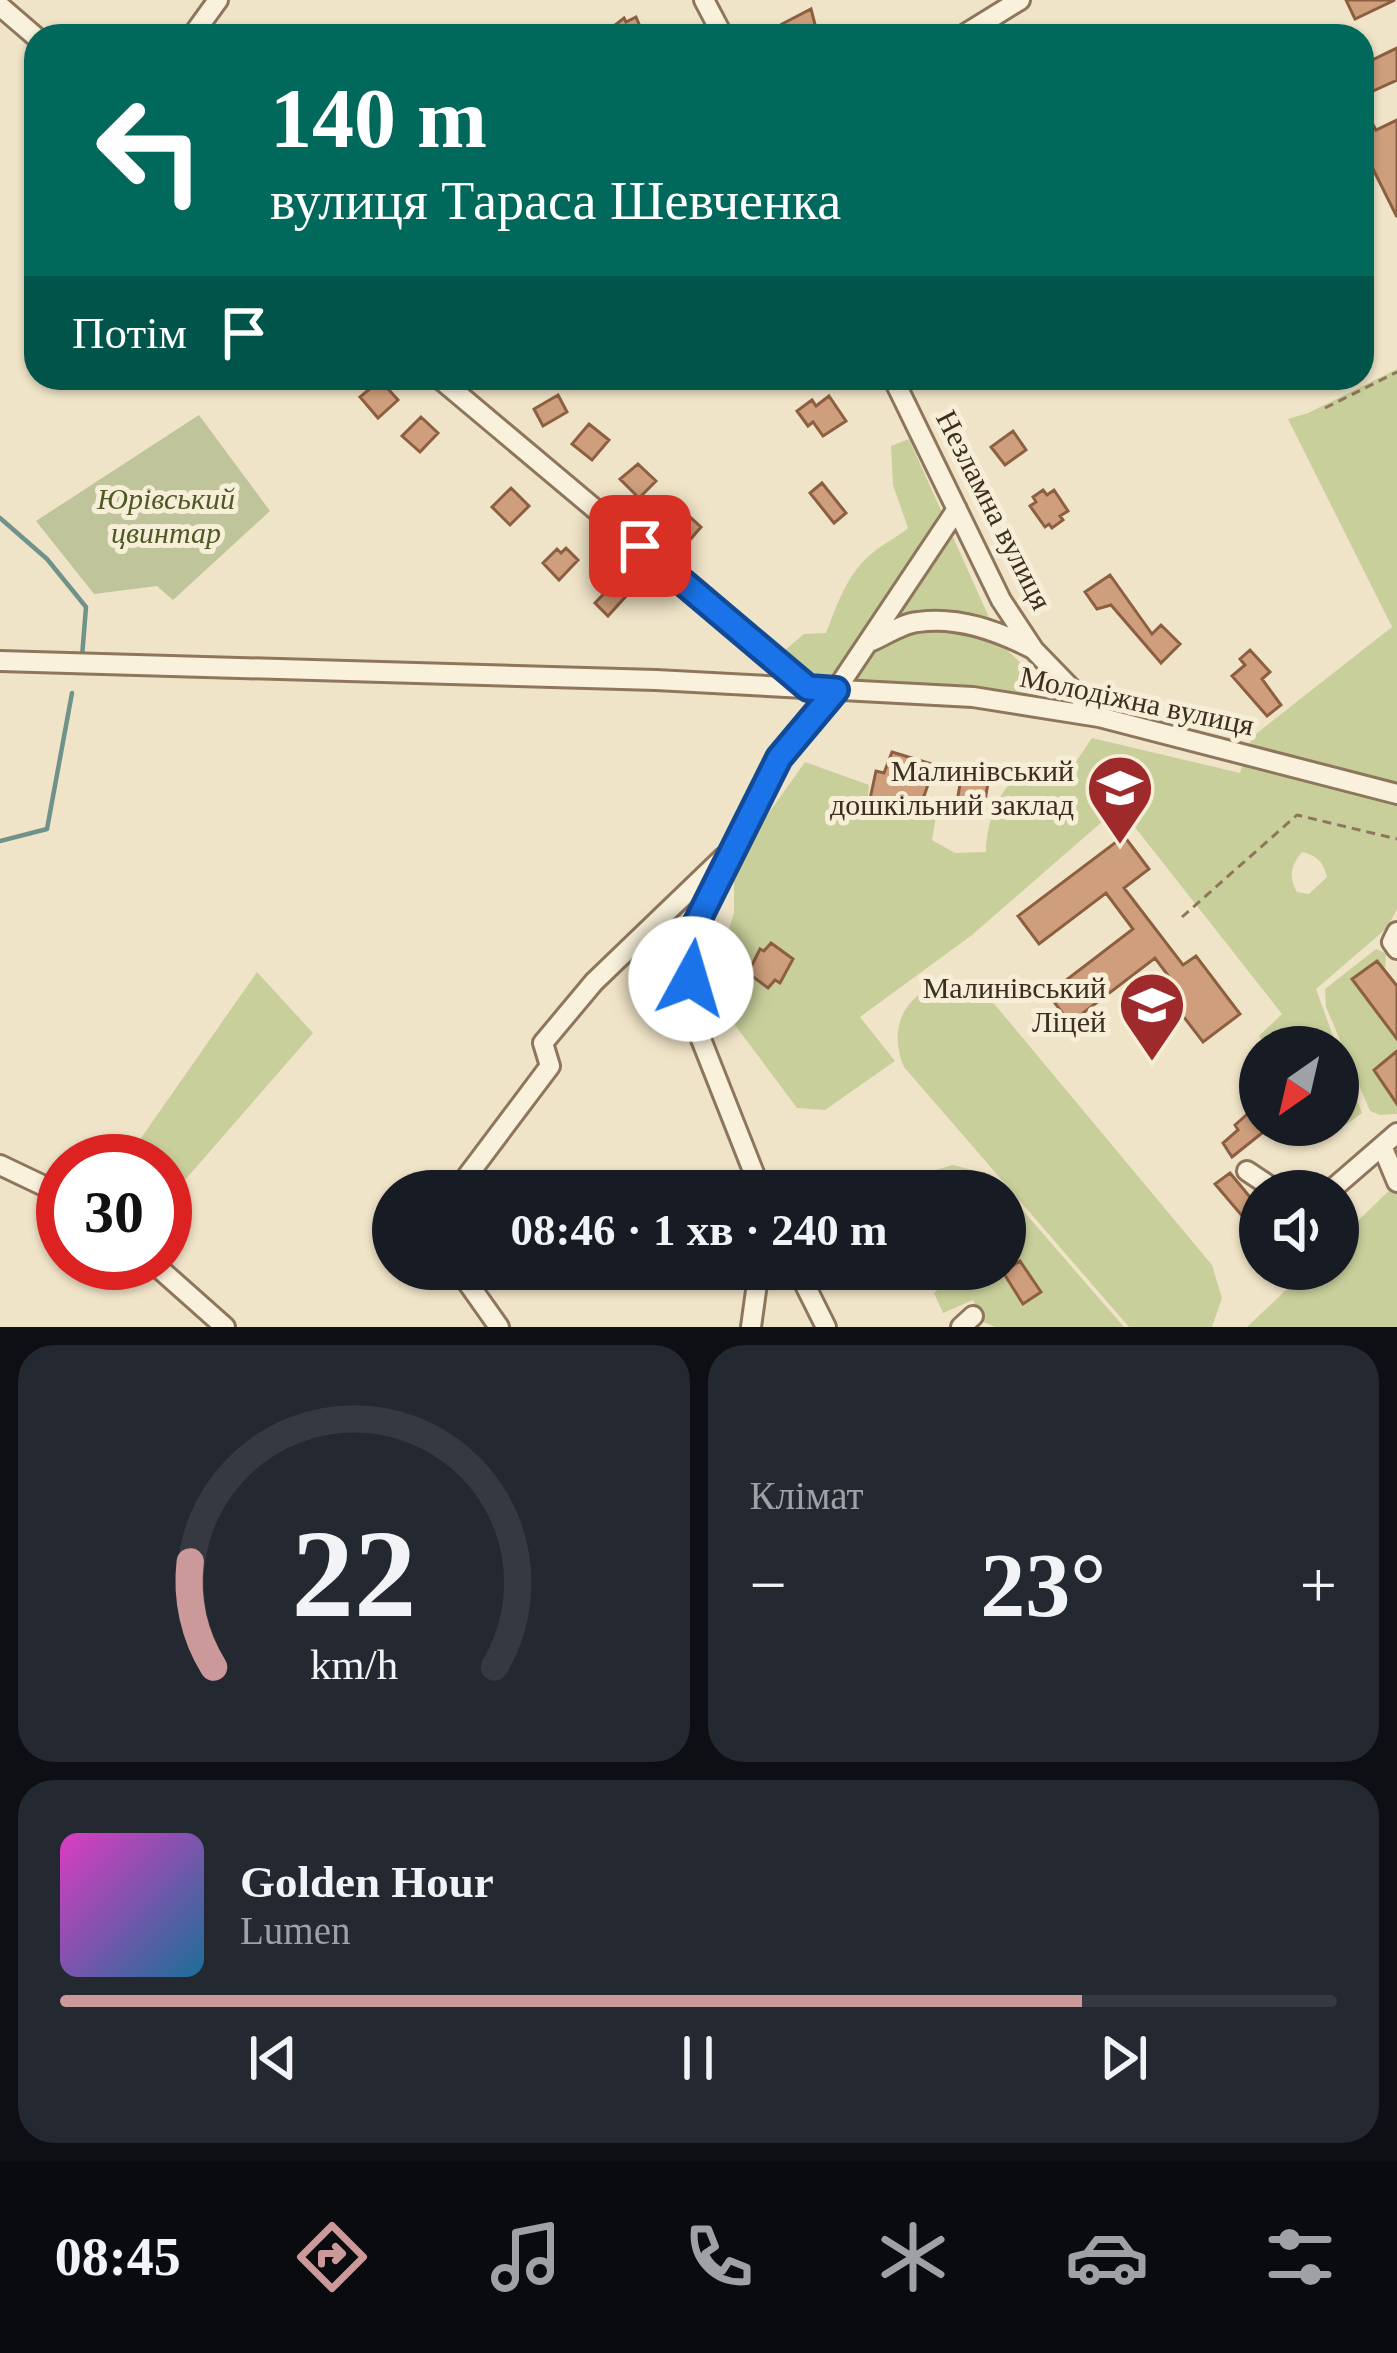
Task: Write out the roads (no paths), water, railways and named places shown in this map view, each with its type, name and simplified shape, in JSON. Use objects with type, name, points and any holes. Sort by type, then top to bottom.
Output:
[{"type":"street","points":[[981,24],[1020,0]]},
{"type":"street","points":[[0,6],[24,27]]},
{"type":"street","points":[[454,390],[808,688]]},
{"type":"street","name":"Незламна вулиця","points":[[899,390],[1001,600],[1034,650],[1099,717]]},
{"type":"street","points":[[753,1170],[693,1019],[688,940],[779,758],[836,690],[957,509]]},
{"type":"street","points":[[868,643],[914,622],[956,622],[1004,634],[1034,650]]},
{"type":"street","name":"Молодіжна вулиця","points":[[0,661],[716,683],[973,697],[1099,717],[1397,794]]},
{"type":"street","points":[[472,1170],[550,1066],[542,1043],[594,982],[736,845]]},
{"type":"street","points":[[1397,932],[1392,942],[1397,949]]},
{"type":"street","points":[[1389,1140],[1397,1182]]},
{"type":"street","points":[[1354,1170],[1389,1140]]},
{"type":"street","points":[[0,1165],[36,1183]]},
{"type":"street","points":[[183,1290],[225,1327]]},
{"type":"street","points":[[473,1290],[499,1327]]},
{"type":"street","points":[[751,1327],[756,1290]]},
{"type":"street","points":[[808,1290],[826,1327]]},
{"type":"waterway","points":[[0,518],[47,559],[86,607],[82,657]]},
{"type":"waterway","points":[[0,841],[47,829],[72,693]]},
{"type":"place","name":"Малинівський дошкільний заклад","points":[[1120,847]]},
{"type":"place","name":"Малинівський Ліцей","points":[[1152,1064]]},
{"type":"park label","name":"Юрівський цвинтар","points":[[166,516]]}]
